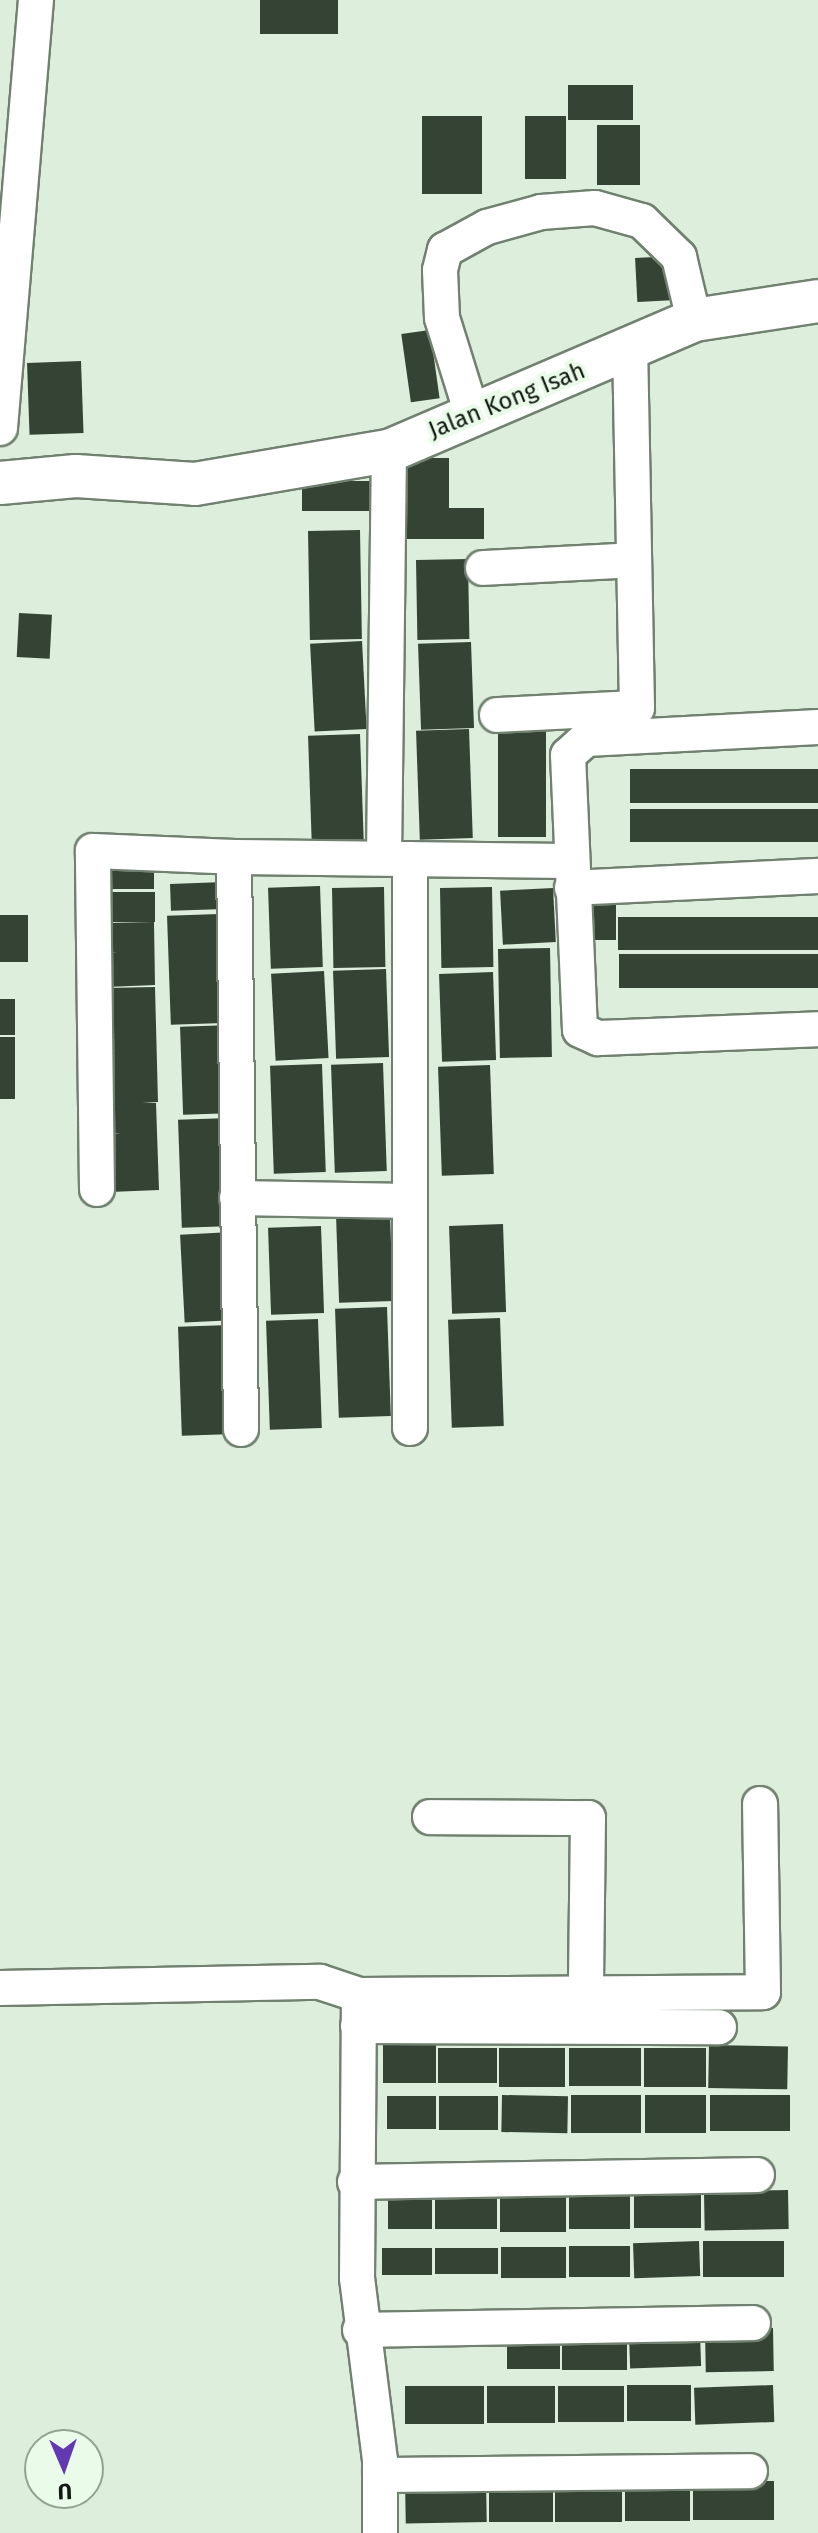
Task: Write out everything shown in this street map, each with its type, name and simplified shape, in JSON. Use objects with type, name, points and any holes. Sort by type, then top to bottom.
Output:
[{"type":"street","points":[[0,428],[15,74],[36,0]]},
{"type":"street","points":[[471,411],[442,318],[440,270],[445,250],[487,227],[541,212],[595,208],[642,221],[679,257],[694,320]]},
{"type":"street","name":"Jalan Kong Isah","points":[[0,483],[76,476],[195,484],[389,451],[471,411],[553,385],[694,320],[818,301]]},
{"type":"street","points":[[497,715],[637,708],[630,350]]},
{"type":"street","points":[[389,451],[397,858],[409,1201],[410,1428]]},
{"type":"street","points":[[483,568],[634,560]]},
{"type":"street","points":[[818,727],[575,743],[568,755],[577,1022],[585,1035],[818,1029]]},
{"type":"street","points":[[97,1189],[93,851],[234,857],[397,858],[571,874],[818,876]]},
{"type":"street","points":[[234,857],[241,1429]]},
{"type":"street","points":[[237,1198],[409,1201]]},
{"type":"street","points":[[358,2011],[586,1993],[763,1992],[760,1804]]},
{"type":"street","points":[[430,1817],[588,1818],[586,1993]]},
{"type":"street","points":[[0,1988],[320,1982],[358,2011],[719,2027]]},
{"type":"street","points":[[358,2011],[355,2182],[360,2330],[380,2475],[380,2533]]},
{"type":"street","points":[[355,2182],[757,2175]]},
{"type":"street","points":[[360,2330],[753,2323]]},
{"type":"street","points":[[380,2475],[750,2471]]},
{"type":"building","points":[[260,0],[338,0],[338,34],[260,34]]},
{"type":"building","points":[[568,85],[633,85],[633,120],[568,120]]},
{"type":"building","points":[[422,116],[482,116],[482,194],[422,194]]},
{"type":"building","points":[[525,116],[566,116],[566,179],[525,179]]},
{"type":"building","points":[[597,125],[640,125],[640,185],[597,185]]},
{"type":"building","points":[[674,256],[676,300],[637,302],[635,258]]},
{"type":"building","points":[[430,330],[440,398],[411,402],[401,334]]},
{"type":"building","points":[[81,361],[84,433],[30,435],[27,363]]},
{"type":"building","points":[[403,458],[449,458],[449,508],[484,508],[484,539],[404,539]]},
{"type":"building","points":[[302,481],[382,481],[382,511],[302,511]]},
{"type":"building","points":[[360,530],[362,639],[310,640],[308,531]]},
{"type":"building","points":[[468,559],[469,639],[417,640],[416,560]]},
{"type":"building","points":[[19,613],[52,615],[50,659],[17,657]]},
{"type":"building","points":[[362,641],[367,729],[315,732],[310,644]]},
{"type":"building","points":[[471,642],[474,728],[421,730],[418,644]]},
{"type":"building","points":[[469,729],[473,838],[420,840],[416,731]]},
{"type":"building","points":[[498,731],[546,731],[546,837],[498,837]]},
{"type":"building","points":[[360,734],[364,843],[312,845],[308,736]]},
{"type":"building","points":[[630,769],[818,769],[818,803],[630,803]]},
{"type":"building","points":[[630,809],[818,809],[818,842],[630,842]]},
{"type":"building","points":[[104,856],[154,856],[154,889],[104,889]]},
{"type":"building","points":[[224,882],[225,909],[171,911],[170,884]]},
{"type":"building","points":[[320,886],[323,967],[271,969],[268,888]]},
{"type":"building","points":[[384,887],[385,967],[333,968],[332,888]]},
{"type":"building","points":[[492,887],[493,967],[441,968],[440,888]]},
{"type":"building","points":[[553,888],[556,942],[503,945],[500,891]]},
{"type":"building","points":[[589,890],[616,890],[616,940],[589,940]]},
{"type":"building","points":[[104,892],[155,892],[155,922],[104,922]]},
{"type":"building","points":[[219,914],[223,1023],[171,1025],[167,916]]},
{"type":"building","points":[[0,915],[28,915],[28,962],[0,962]]},
{"type":"building","points":[[618,917],[818,917],[818,950],[618,950]]},
{"type":"building","points":[[154,922],[155,985],[106,987],[105,953],[117,952],[105,952],[105,923]]},
{"type":"building","points":[[550,948],[552,1057],[500,1058],[498,949]]},
{"type":"building","points":[[619,954],[818,954],[818,988],[619,988]]},
{"type":"building","points":[[386,969],[389,1057],[336,1059],[333,971]]},
{"type":"building","points":[[324,971],[329,1058],[276,1061],[271,974]]},
{"type":"building","points":[[493,972],[496,1060],[442,1062],[439,974]]},
{"type":"building","points":[[155,987],[158,1102],[142,1103],[156,1103],[159,1190],[110,1192],[109,1134],[121,1133],[109,1133],[106,988]]},
{"type":"building","points":[[0,999],[15,999],[15,1035],[0,1035]]},
{"type":"building","points":[[233,1025],[236,1113],[183,1115],[180,1027]]},
{"type":"building","points":[[0,1037],[15,1037],[15,1099],[0,1099]]},
{"type":"building","points":[[383,1063],[387,1171],[335,1173],[331,1065]]},
{"type":"building","points":[[322,1064],[326,1172],[274,1174],[270,1066]]},
{"type":"building","points":[[490,1065],[494,1174],[442,1176],[438,1067]]},
{"type":"building","points":[[230,1118],[234,1226],[182,1228],[178,1120]]},
{"type":"building","points":[[390,1214],[393,1301],[339,1303],[336,1216]]},
{"type":"building","points":[[503,1224],[506,1312],[452,1314],[449,1226]]},
{"type":"building","points":[[321,1226],[324,1313],[271,1315],[268,1228]]},
{"type":"building","points":[[232,1232],[237,1320],[185,1323],[180,1235]]},
{"type":"building","points":[[387,1307],[391,1416],[339,1418],[335,1309]]},
{"type":"building","points":[[500,1318],[504,1426],[452,1428],[448,1320]]},
{"type":"building","points":[[318,1319],[322,1428],[270,1430],[266,1321]]},
{"type":"building","points":[[230,1325],[234,1434],[182,1436],[178,1327]]},
{"type":"building","points":[[383,2045],[436,2045],[436,2083],[383,2083]]},
{"type":"building","points":[[709,2045],[788,2046],[787,2089],[708,2088]]},
{"type":"building","points":[[438,2048],[497,2048],[497,2083],[438,2083]]},
{"type":"building","points":[[499,2048],[565,2048],[565,2087],[499,2087]]},
{"type":"building","points":[[569,2048],[641,2048],[641,2086],[569,2086]]},
{"type":"building","points":[[644,2048],[706,2048],[706,2087],[644,2087]]},
{"type":"building","points":[[502,2095],[568,2096],[567,2133],[501,2132]]},
{"type":"building","points":[[571,2095],[641,2095],[641,2133],[571,2133]]},
{"type":"building","points":[[645,2095],[706,2095],[706,2133],[645,2133]]},
{"type":"building","points":[[710,2095],[790,2095],[790,2131],[710,2131]]},
{"type":"building","points":[[387,2096],[436,2096],[436,2129],[387,2129]]},
{"type":"building","points":[[439,2096],[498,2096],[498,2130],[439,2130]]},
{"type":"building","points":[[388,2190],[432,2190],[432,2229],[388,2229]]},
{"type":"building","points":[[788,2190],[789,2229],[705,2230],[704,2191]]},
{"type":"building","points":[[634,2191],[701,2191],[701,2228],[634,2228]]},
{"type":"building","points":[[500,2192],[566,2192],[566,2232],[500,2232]]},
{"type":"building","points":[[569,2192],[630,2192],[630,2229],[569,2229]]},
{"type":"building","points":[[435,2193],[497,2193],[497,2229],[435,2229]]},
{"type":"building","points":[[699,2241],[700,2276],[634,2278],[633,2243]]},
{"type":"building","points":[[703,2241],[784,2241],[784,2277],[703,2277]]},
{"type":"building","points":[[569,2246],[630,2246],[630,2277],[569,2277]]},
{"type":"building","points":[[501,2247],[566,2247],[566,2278],[501,2278]]},
{"type":"building","points":[[382,2248],[432,2248],[432,2275],[382,2275]]},
{"type":"building","points":[[435,2248],[498,2248],[498,2274],[435,2274]]},
{"type":"building","points":[[773,2328],[774,2371],[706,2372],[705,2329]]},
{"type":"building","points":[[700,2334],[701,2366],[630,2368],[629,2336]]},
{"type":"building","points":[[562,2335],[627,2335],[627,2370],[562,2370]]},
{"type":"building","points":[[507,2336],[560,2336],[560,2369],[507,2369]]},
{"type":"building","points":[[627,2385],[691,2385],[691,2421],[627,2421]]},
{"type":"building","points":[[773,2385],[774,2422],[695,2425],[694,2388]]},
{"type":"building","points":[[405,2386],[484,2386],[484,2424],[405,2424]]},
{"type":"building","points":[[487,2386],[555,2386],[555,2423],[487,2423]]},
{"type":"building","points":[[558,2386],[624,2386],[624,2422],[558,2422]]},
{"type":"building","points":[[555,2478],[622,2478],[622,2522],[555,2522]]},
{"type":"building","points":[[625,2478],[690,2478],[690,2521],[625,2521]]},
{"type":"building","points":[[486,2479],[487,2522],[406,2523],[405,2480]]},
{"type":"building","points":[[489,2479],[553,2479],[553,2522],[489,2522]]},
{"type":"building","points":[[693,2481],[774,2481],[774,2520],[693,2520]]}]
